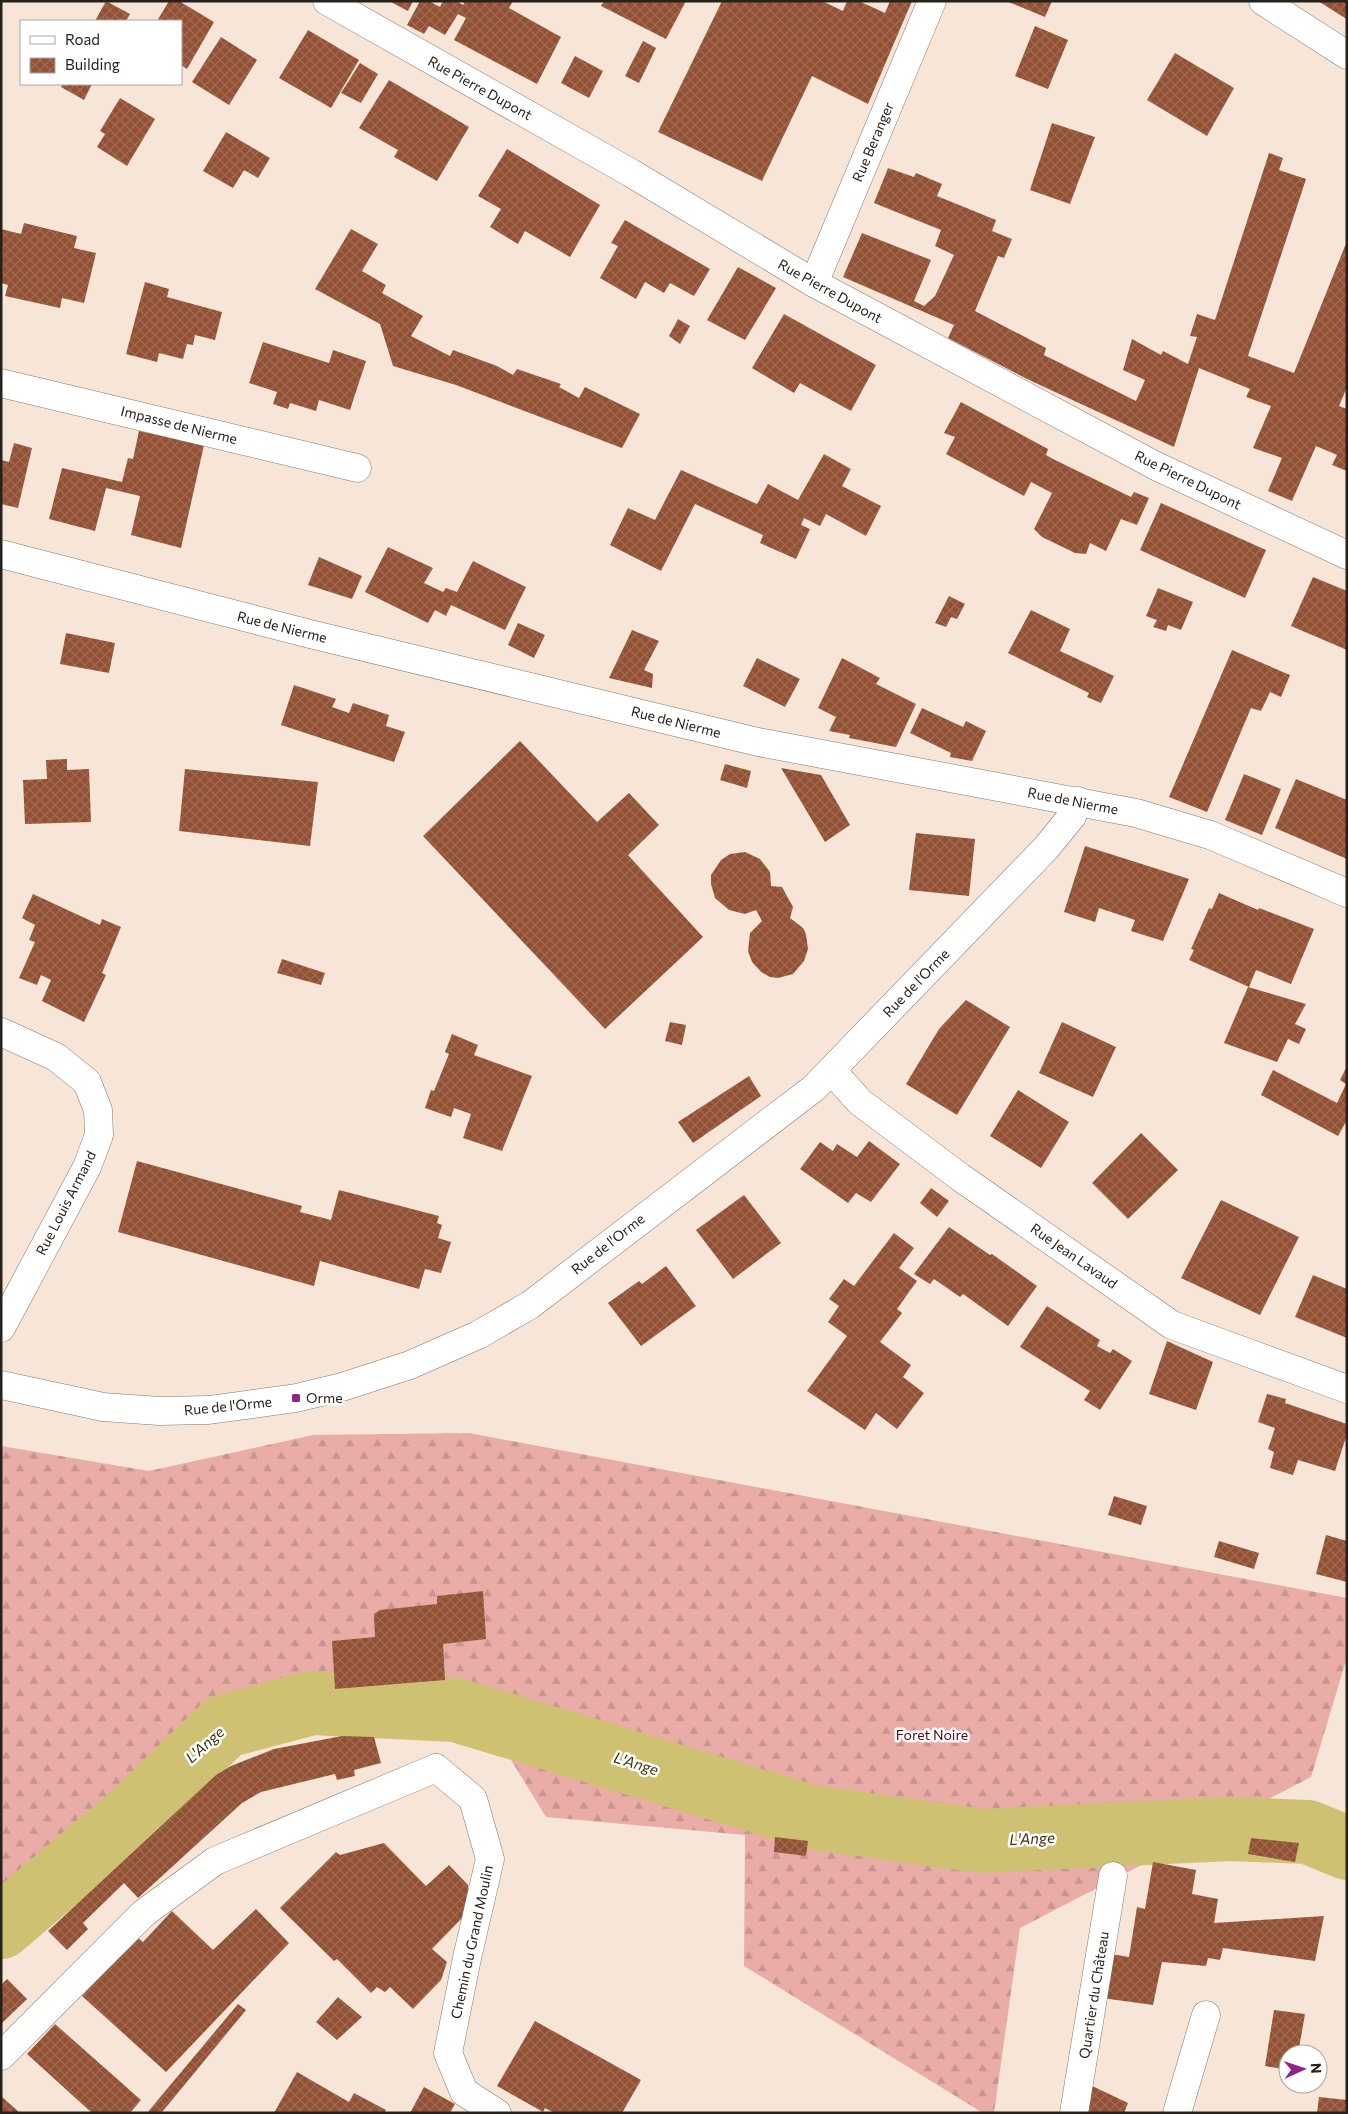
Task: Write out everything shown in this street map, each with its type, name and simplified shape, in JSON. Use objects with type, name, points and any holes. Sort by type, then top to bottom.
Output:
[{"type":"street","name":"Rue Pierre Dupont","points":[[328,1],[631,173],[814,283],[1156,466],[1347,555]]},
{"type":"street","name":"Rue Beranger","points":[[814,283],[932,1]]},
{"type":"street","points":[[1263,1],[1347,55]]},
{"type":"street","name":"Impasse de Nierme","points":[[1,382],[357,468]]},
{"type":"street","name":"Rue de Nierme","points":[[1,554],[310,634],[758,742],[1136,813],[1210,835],[1347,893]]},
{"type":"street","name":"Rue de l'Orme","points":[[1,1386],[104,1407],[159,1411],[209,1410],[296,1398],[342,1387],[410,1365],[478,1335],[530,1305],[814,1088],[1046,848],[1072,816],[1078,801]]},
{"type":"street","name":"Rue Louis Armand","points":[[1,1032],[56,1057],[87,1082],[98,1110],[99,1135],[87,1167],[1,1328]]},
{"type":"street","name":"Rue Jean Lavaud","points":[[832,1071],[860,1102],[960,1177],[1172,1325],[1347,1389]]},
{"type":"street","name":"Chemin du Grand Moulin","points":[[1,2056],[144,1913],[215,1861],[436,1768],[473,1798],[490,1859],[467,1958],[448,2053],[464,2092],[497,2113]]},
{"type":"street","name":"Quartier du Château","points":[[1074,2113],[1113,1876]]},
{"type":"street","points":[[1176,2113],[1206,2015]]},
{"type":"green space","name":"Foret Noire","points":[[469,1433],[1347,1598],[1347,1657],[1311,1777],[1020,1928],[994,2113],[983,2113],[744,1966],[745,1835],[546,1817],[505,1750],[344,1715],[224,1755],[1,1945],[1,1446],[149,1471],[313,1435]]},
{"type":"building","points":[[106,1],[130,14],[127,20],[96,20]]},
{"type":"building","points":[[169,1],[179,1],[214,22],[187,69],[182,66],[182,20],[158,20]]},
{"type":"building","points":[[389,1],[413,1],[408,11]]},
{"type":"building","points":[[420,1],[429,1],[440,7],[443,1],[456,1],[463,5],[465,1],[513,1],[509,8],[561,37],[537,84],[454,40],[466,18],[458,14],[445,35],[429,26],[424,34],[407,25]]},
{"type":"building","points":[[604,1],[686,1],[666,39],[601,6]]},
{"type":"building","points":[[722,1],[822,1],[843,11],[847,1],[859,1],[885,13],[890,1],[912,1],[868,104],[812,76],[762,181],[658,132]]},
{"type":"building","points":[[1006,1],[1052,1],[1045,17]]},
{"type":"building","points":[[1318,1],[1347,1],[1347,19],[1345,18]]},
{"type":"building","points":[[1035,26],[1068,40],[1048,89],[1015,76]]},
{"type":"building","points":[[308,30],[359,60],[331,108],[279,78]]},
{"type":"building","points":[[221,37],[257,60],[229,105],[192,82]]},
{"type":"building","points":[[643,41],[656,48],[639,83],[625,76]]},
{"type":"building","points":[[1175,53],[1234,88],[1207,136],[1147,100]]},
{"type":"building","points":[[575,56],[603,71],[589,98],[561,83]]},
{"type":"building","points":[[360,63],[378,74],[361,103],[341,93]]},
{"type":"building","points":[[389,80],[469,127],[437,181],[394,157],[398,150],[359,128]]},
{"type":"building","points":[[62,85],[92,85],[84,100],[61,87]]},
{"type":"building","points":[[120,98],[155,119],[127,166],[97,147],[105,134],[100,131]]},
{"type":"building","points":[[1052,123],[1095,137],[1070,204],[1030,190]]},
{"type":"building","points":[[226,132],[270,158],[258,178],[244,170],[233,188],[203,171]]},
{"type":"building","points":[[507,149],[600,205],[570,257],[525,231],[518,244],[490,227],[501,209],[478,196]]},
{"type":"building","points":[[1269,153],[1283,158],[1279,170],[1306,179],[1248,356],[1294,373],[1347,241],[1347,387],[1339,406],[1347,409],[1347,471],[1332,465],[1337,455],[1316,446],[1292,501],[1268,491],[1282,458],[1253,448],[1271,406],[1246,397],[1250,389],[1199,368],[1174,447],[1027,379],[948,338],[954,325],[843,277],[862,233],[931,260],[914,301],[924,306],[935,296],[954,255],[935,246],[941,230],[874,203],[888,168],[914,177],[916,173],[942,184],[937,196],[996,220],[992,231],[1012,239],[1004,258],[998,256],[975,311],[1046,348],[1044,355],[1136,401],[1145,380],[1123,370],[1132,339],[1161,355],[1163,351],[1188,364],[1197,337],[1190,336],[1197,314],[1215,320]]},
{"type":"building","points":[[625,220],[710,269],[694,296],[670,283],[664,293],[645,282],[636,299],[600,278],[618,246],[611,243]]},
{"type":"building","points":[[24,223],[77,236],[74,248],[96,253],[84,303],[62,298],[60,308],[5,296],[8,285],[1,283],[1,229],[21,234]]},
{"type":"building","points":[[351,229],[378,244],[362,271],[386,285],[382,293],[423,316],[411,336],[450,356],[453,350],[497,366],[513,375],[517,369],[561,384],[559,387],[579,398],[585,387],[640,414],[622,448],[456,385],[393,366],[380,324],[315,289]]},
{"type":"building","points":[[738,267],[776,288],[745,340],[707,320]]},
{"type":"building","points":[[145,282],[169,289],[167,297],[222,312],[215,340],[195,335],[193,345],[187,344],[183,359],[159,353],[157,362],[126,354]]},
{"type":"building","points":[[784,314],[876,365],[851,411],[800,383],[794,393],[752,368]]},
{"type":"building","points":[[678,319],[690,326],[680,344],[669,336]]},
{"type":"building","points":[[263,342],[329,363],[333,350],[366,361],[350,410],[319,400],[316,411],[290,403],[288,409],[273,404],[277,392],[249,383]]},
{"type":"building","points":[[961,402],[1048,449],[1046,455],[1053,459],[1131,497],[1134,492],[1149,498],[1137,525],[1121,519],[1106,551],[1090,543],[1086,554],[1075,553],[1042,537],[1034,529],[1052,493],[1031,482],[1024,496],[946,454],[955,437],[944,433]]},
{"type":"building","points":[[139,431],[204,445],[181,548],[131,535],[140,496],[106,488],[95,531],[49,519],[62,468],[122,482],[128,458],[133,459]]},
{"type":"building","points":[[14,443],[32,448],[18,508],[1,504],[1,460],[9,462]]},
{"type":"building","points":[[824,454],[851,469],[842,486],[881,506],[866,536],[826,514],[820,526],[804,518],[801,525],[810,529],[796,559],[760,543],[763,535],[695,504],[661,571],[610,545],[628,508],[655,520],[681,470],[757,504],[768,484],[798,500]]},
{"type":"building","points":[[1161,503],[1266,550],[1245,598],[1140,550]]},
{"type":"building","points":[[388,547],[433,568],[424,583],[443,592],[446,588],[457,592],[473,561],[526,587],[505,630],[451,605],[446,616],[435,610],[428,623],[365,592]]},
{"type":"building","points":[[319,557],[362,576],[352,599],[308,585]]},
{"type":"building","points":[[1313,577],[1347,591],[1347,650],[1291,626]]},
{"type":"building","points":[[1158,588],[1193,602],[1181,630],[1168,625],[1166,631],[1153,627],[1157,620],[1146,616]]},
{"type":"building","points":[[949,596],[965,604],[957,619],[951,617],[946,627],[935,623]]},
{"type":"building","points":[[1031,610],[1070,629],[1060,651],[1114,676],[1101,703],[1087,697],[1089,693],[1008,653]]},
{"type":"building","points":[[518,623],[545,635],[534,658],[508,645]]},
{"type":"building","points":[[632,630],[659,641],[644,670],[653,674],[652,688],[609,678]]},
{"type":"building","points":[[66,633],[115,643],[109,673],[60,664]]},
{"type":"building","points":[[1232,650],[1290,675],[1281,697],[1270,692],[1261,711],[1251,708],[1207,812],[1169,797]]},
{"type":"building","points":[[757,658],[800,679],[785,707],[743,686]]},
{"type":"building","points":[[842,658],[880,678],[876,684],[916,704],[896,747],[849,738],[850,735],[829,731],[836,717],[818,708]]},
{"type":"building","points":[[294,685],[336,699],[332,707],[349,713],[353,703],[389,715],[386,726],[405,732],[394,762],[281,725]]},
{"type":"building","points":[[922,708],[963,727],[966,721],[986,731],[972,761],[950,757],[951,753],[910,733]]},
{"type":"building","points":[[520,741],[597,822],[629,793],[659,825],[628,855],[703,937],[605,1029],[423,836]]},
{"type":"building","points":[[67,759],[67,770],[89,769],[91,822],[25,824],[23,780],[47,779],[46,760]]},
{"type":"building","points":[[725,764],[751,771],[747,788],[720,780]]},
{"type":"building","points":[[781,768],[821,775],[850,825],[825,842]]},
{"type":"building","points":[[185,769],[318,782],[310,846],[179,831]]},
{"type":"building","points":[[1244,774],[1281,789],[1262,835],[1225,820]]},
{"type":"building","points":[[1296,779],[1347,800],[1347,859],[1275,828]]},
{"type":"building","points":[[916,833],[975,839],[969,896],[909,890]]},
{"type":"building","points":[[1085,846],[1189,879],[1163,941],[1131,931],[1135,920],[1099,908],[1095,922],[1064,912]]},
{"type":"building","points":[[745,852],[760,859],[770,872],[771,886],[782,887],[793,907],[790,918],[803,928],[806,934],[808,949],[804,961],[793,974],[778,978],[770,977],[761,972],[752,962],[748,951],[750,933],[762,921],[756,910],[745,914],[729,910],[715,898],[711,884],[711,875],[721,860],[730,854]]},
{"type":"building","points":[[1219,893],[1258,910],[1259,908],[1314,929],[1291,984],[1256,970],[1249,987],[1189,960],[1194,950],[1191,949],[1209,908],[1212,909]]},
{"type":"building","points":[[33,894],[100,925],[102,919],[121,927],[102,973],[106,975],[84,1022],[42,1001],[51,980],[41,975],[37,985],[19,978],[35,942],[29,940],[35,925],[22,918]]},
{"type":"building","points":[[282,959],[325,973],[321,985],[277,973]]},
{"type":"building","points":[[1248,987],[1306,1004],[1295,1024],[1306,1029],[1299,1044],[1288,1039],[1277,1062],[1224,1043]]},
{"type":"building","points":[[966,1000],[1010,1027],[957,1115],[906,1084],[939,1029]]},
{"type":"building","points":[[670,1022],[686,1025],[682,1045],[665,1041]]},
{"type":"building","points":[[1062,1022],[1116,1047],[1093,1097],[1039,1073]]},
{"type":"building","points":[[452,1034],[478,1045],[474,1055],[532,1076],[502,1151],[463,1138],[471,1114],[454,1108],[451,1117],[425,1108],[431,1090],[434,1091],[449,1054],[445,1052]]},
{"type":"building","points":[[1347,1066],[1347,1120],[1338,1136],[1261,1095],[1273,1070],[1337,1103],[1346,1084],[1340,1080]]},
{"type":"building","points":[[749,1076],[761,1096],[693,1143],[678,1122]]},
{"type":"building","points":[[1018,1090],[1069,1122],[1041,1168],[990,1136]]},
{"type":"building","points":[[1141,1133],[1178,1170],[1128,1219],[1092,1183]]},
{"type":"building","points":[[869,1141],[900,1164],[871,1202],[856,1193],[848,1203],[800,1169],[820,1142],[833,1151],[837,1144],[857,1157]]},
{"type":"building","points":[[137,1161],[302,1206],[300,1212],[331,1220],[339,1190],[439,1216],[437,1223],[442,1225],[438,1238],[451,1242],[441,1273],[425,1269],[419,1289],[320,1261],[314,1286],[118,1232]]},
{"type":"building","points":[[931,1188],[949,1201],[937,1217],[920,1203]]},
{"type":"building","points":[[744,1195],[781,1243],[733,1279],[696,1230]]},
{"type":"building","points":[[1221,1200],[1299,1237],[1260,1315],[1181,1278]]},
{"type":"building","points":[[949,1227],[990,1255],[992,1254],[1037,1286],[1008,1326],[963,1294],[960,1297],[934,1279],[930,1284],[914,1274]]},
{"type":"building","points":[[894,1233],[914,1248],[899,1268],[917,1281],[897,1309],[902,1313],[880,1342],[911,1365],[903,1377],[924,1393],[897,1429],[876,1413],[865,1430],[807,1391],[847,1336],[828,1322],[839,1306],[829,1299],[844,1279],[854,1286]]},
{"type":"building","points":[[666,1266],[696,1306],[641,1346],[608,1303],[639,1281],[642,1284]]},
{"type":"building","points":[[1313,1275],[1347,1289],[1347,1338],[1295,1317]]},
{"type":"building","points":[[1047,1306],[1100,1340],[1097,1346],[1110,1353],[1113,1349],[1132,1361],[1100,1410],[1084,1400],[1090,1391],[1020,1347]]},
{"type":"building","points":[[1167,1341],[1213,1362],[1196,1410],[1149,1394]]},
{"type":"building","points":[[1267,1394],[1286,1399],[1285,1403],[1347,1424],[1347,1434],[1335,1471],[1298,1460],[1293,1475],[1270,1468],[1274,1452],[1268,1449],[1275,1428],[1258,1422]]},
{"type":"building","points":[[1114,1496],[1147,1506],[1141,1525],[1108,1515]]},
{"type":"building","points":[[1326,1535],[1347,1541],[1347,1582],[1316,1574]]},
{"type":"building","points":[[1219,1541],[1259,1553],[1254,1569],[1214,1557]]},
{"type":"building","points":[[483,1591],[486,1639],[443,1644],[445,1680],[335,1689],[332,1641],[375,1637],[374,1614],[380,1610],[437,1604],[437,1596]]},
{"type":"building","points":[[342,1736],[374,1737],[381,1763],[354,1770],[355,1776],[337,1780],[335,1774],[261,1792],[242,1803],[138,1898],[124,1883],[83,1923],[88,1929],[67,1950],[48,1931],[216,1775],[231,1766],[274,1749]]},
{"type":"building","points":[[775,1837],[808,1841],[806,1856],[774,1852]]},
{"type":"building","points":[[1251,1838],[1299,1843],[1295,1862],[1248,1854]]},
{"type":"building","points":[[384,1843],[426,1886],[449,1865],[468,1885],[467,1913],[432,1949],[447,1962],[441,1980],[413,2009],[390,1987],[385,1992],[377,1987],[371,1993],[337,1959],[334,1961],[280,1908],[336,1852],[340,1855]]},
{"type":"building","points":[[1153,1862],[1196,1870],[1192,1894],[1218,1899],[1214,1923],[1324,1916],[1315,1961],[1223,1948],[1220,1960],[1208,1958],[1206,1966],[1162,1962],[1153,2005],[1102,1998],[1111,1954],[1129,1957],[1137,1907],[1145,1909]]},
{"type":"building","points":[[256,1909],[289,1943],[166,2072],[82,1996],[137,1937],[143,1942],[172,1911],[213,1950]]},
{"type":"building","points":[[7,1979],[27,1999],[1,2024],[1,1985]]},
{"type":"building","points":[[338,1997],[362,2017],[337,2040],[316,2022]]},
{"type":"building","points":[[238,2004],[246,2010],[168,2105],[161,2113],[147,2113]]},
{"type":"building","points":[[1274,2010],[1305,2014],[1300,2044],[1278,2044],[1278,2068],[1265,2066]]},
{"type":"building","points":[[535,2021],[641,2080],[622,2113],[554,2113],[545,2108],[543,2112],[497,2086]]},
{"type":"building","points":[[55,2024],[141,2100],[130,2113],[92,2113],[27,2054]]},
{"type":"building","points":[[297,2072],[349,2102],[354,2093],[386,2110],[384,2113],[274,2113]]},
{"type":"building","points":[[1088,2084],[1128,2103],[1124,2113],[1082,2113]]},
{"type":"building","points":[[424,2087],[455,2104],[450,2113],[410,2113]]},
{"type":"building","points":[[1,2096],[20,2113],[1,2113]]},
{"type":"building","points":[[1319,2097],[1347,2100],[1347,2113],[1317,2113]]},
{"type":"waterway","name":"L'Ange","points":[[1,1927],[131,1816],[225,1726],[312,1703],[456,1710],[811,1817],[981,1841],[1229,1829],[1308,1832],[1347,1848]]},
{"type":"place","name":"Orme","points":[[296,1398]]}]
